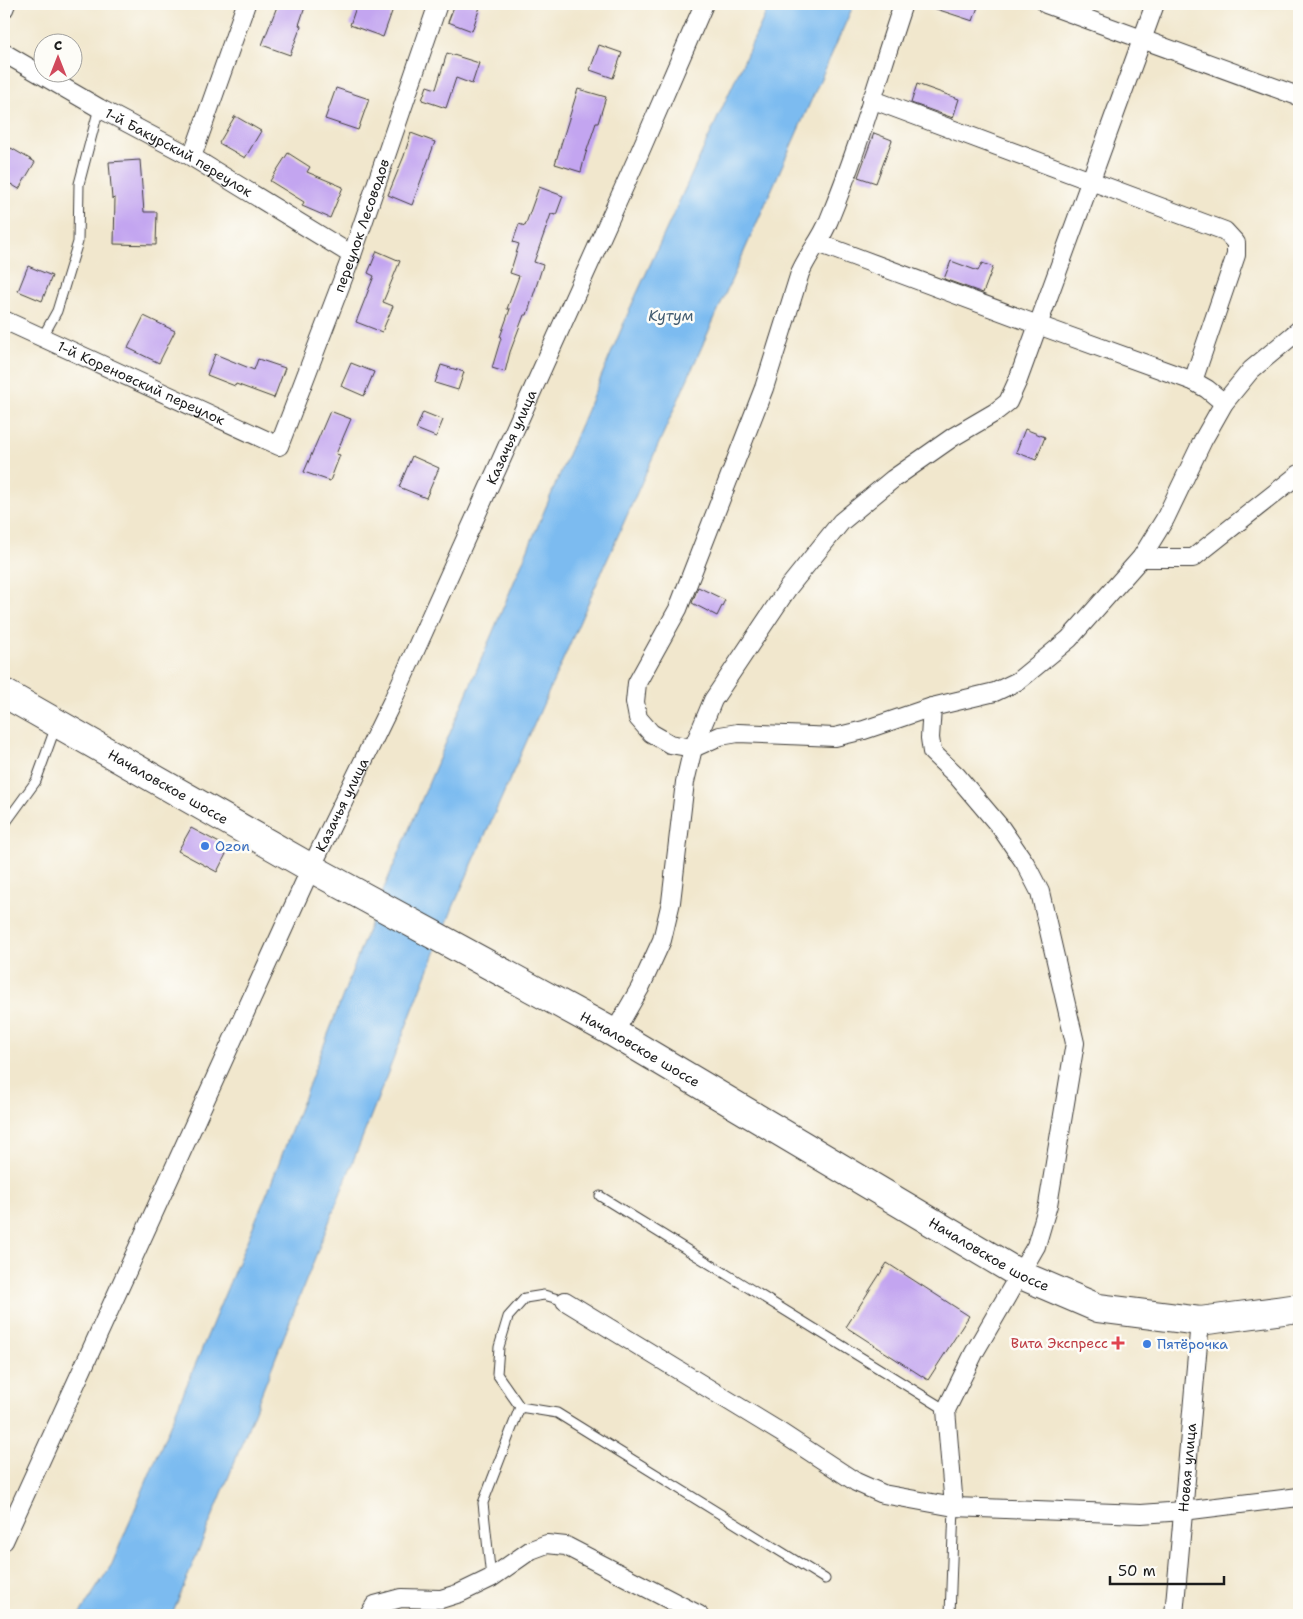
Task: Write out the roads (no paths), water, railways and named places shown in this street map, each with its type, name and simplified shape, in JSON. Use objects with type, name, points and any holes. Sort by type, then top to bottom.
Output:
[{"type":"main road","name":"Началовское шоссе","points":[[4,693],[311,868],[614,1034],[1021,1275],[1098,1308],[1200,1321],[1299,1308]]},
{"type":"street","points":[[4,10],[6,4]]},
{"type":"street","points":[[192,157],[246,4]]},
{"type":"street","name":"переулок Лесоводов","points":[[279,446],[352,255],[438,4]]},
{"type":"street","name":"Казачья улица","points":[[4,1541],[311,868],[392,702],[631,172],[704,4]]},
{"type":"street","points":[[903,4],[829,221],[800,273],[764,388],[678,608],[637,684],[634,702],[638,718],[651,732],[670,744],[693,748],[720,736],[738,733],[835,737],[864,730],[932,707],[995,692],[1018,681],[1069,639],[1141,558],[1165,519],[1203,440],[1224,403],[1251,370],[1299,330]]},
{"type":"street","points":[[1046,4],[1295,95]]},
{"type":"street","points":[[614,1034],[640,988],[662,940],[671,902],[685,782],[693,748],[713,700],[788,588],[841,522],[893,479],[953,437],[994,413],[1008,402],[1155,4]]},
{"type":"street","name":"1-й Бакурский переулок","points":[[4,54],[99,108],[192,157],[352,255]]},
{"type":"street","points":[[871,99],[1225,231],[1236,243],[1236,256],[1193,380]]},
{"type":"street","points":[[818,243],[1038,325],[1193,380],[1224,403]]},
{"type":"street","name":"1-й Кореновский переулок","points":[[4,320],[279,446]]},
{"type":"street","points":[[1141,558],[1193,558],[1299,474]]},
{"type":"street","points":[[932,707],[930,738],[932,752],[957,776],[1001,828],[1025,863],[1040,892],[1076,1043],[1048,1205],[1036,1246],[1021,1275],[974,1353],[946,1410],[954,1507]]},
{"type":"street","points":[[565,1301],[780,1432],[856,1482],[883,1494],[954,1507],[1141,1514],[1183,1511],[1299,1497]]},
{"type":"street","name":"Новая улица","points":[[1174,1615],[1200,1321]]},
{"type":"street","points":[[369,1615],[375,1605],[401,1598],[441,1600],[460,1593],[491,1578],[531,1550],[547,1544],[566,1546],[699,1615]]},
{"type":"lane","points":[[42,338],[57,311],[78,242],[79,184],[99,108]]},
{"type":"lane","points":[[4,825],[36,781],[57,723]]},
{"type":"lane","points":[[600,1196],[946,1410]]},
{"type":"lane","points":[[565,1301],[544,1295],[525,1298],[508,1317],[499,1347],[497,1374],[520,1407],[557,1413],[825,1579]]},
{"type":"lane","points":[[491,1578],[483,1503],[520,1407]]},
{"type":"lane","points":[[950,1615],[954,1507]]},
{"type":"water","name":"Кутум","points":[[770,4],[854,4],[454,905],[227,1481],[172,1615],[79,1615],[112,1564],[272,1181],[382,893],[632,304]]},
{"type":"place","name":"Ozon","points":[[205,846]]},
{"type":"place","name":"Вита Экспресс","points":[[1118,1343]]},
{"type":"place","name":"Пятёрочка","points":[[1147,1344]]}]
